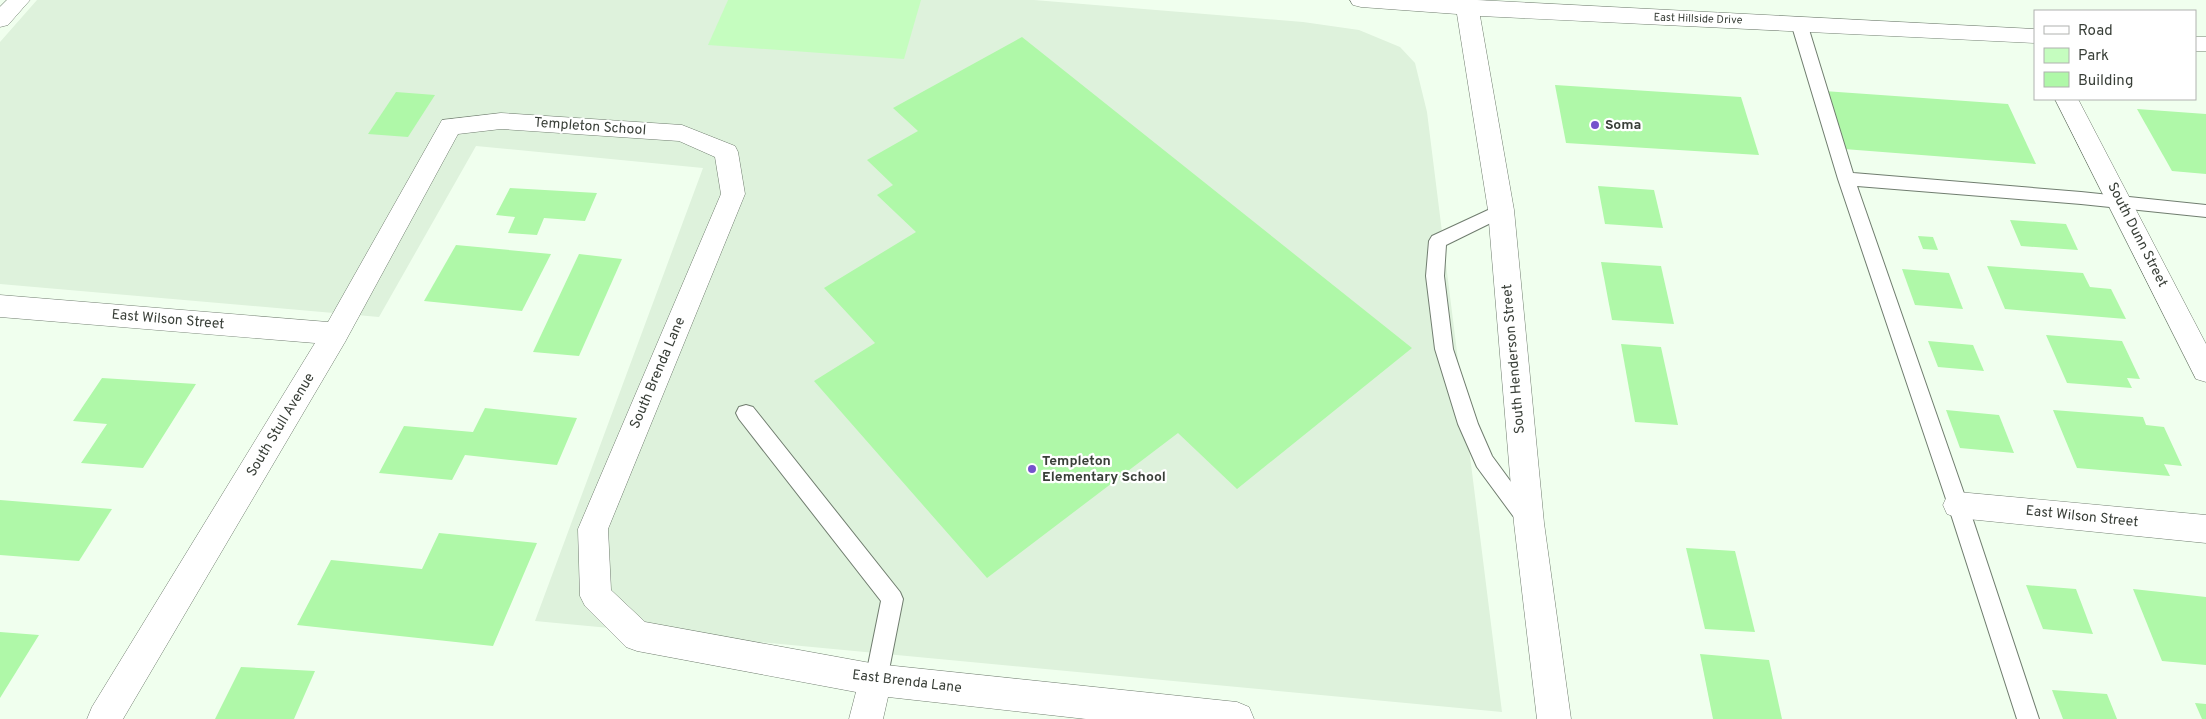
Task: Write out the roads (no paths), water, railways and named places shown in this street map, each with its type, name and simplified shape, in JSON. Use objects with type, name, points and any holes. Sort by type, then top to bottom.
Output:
[{"type":"street","points":[[0,20],[19,0]]},
{"type":"street","name":"East Hillside Drive","points":[[1361,0],[1466,4],[2034,37]]},
{"type":"street","name":"South Henderson Street","points":[[1466,4],[1501,210],[1529,522],[1554,719]]},
{"type":"street","name":"South Dunn Street","points":[[2067,100],[2206,371]]},
{"type":"street","name":"Templeton School","points":[[450,126],[501,121],[682,133],[726,152]]},
{"type":"street","name":"South Stull Avenue","points":[[104,719],[335,334],[450,126]]},
{"type":"street","name":"South Brenda Lane","points":[[596,596],[593,529],[732,194],[726,152]]},
{"type":"street","name":"East Wilson Street","points":[[0,306],[335,334]]},
{"type":"street","name":"East Wilson Street","points":[[1958,505],[2206,530]]},
{"type":"street","name":"East Brenda Lane","points":[[596,596],[637,636],[876,680],[1237,719]]},
{"type":"street","points":[[866,719],[876,680]]},
{"type":"lane","points":[[1799,23],[1846,179],[1958,505],[2028,719]]},
{"type":"lane","points":[[1846,179],[2206,211]]},
{"type":"lane","points":[[1501,210],[1438,241],[1435,276],[1444,349],[1468,424],[1484,461],[1529,522]]},
{"type":"lane","points":[[746,412],[892,599],[876,680]]},
{"type":"place","name":"Soma","points":[[1595,125]]},
{"type":"place","name":"Templeton Elementary School","points":[[1032,469]]}]
